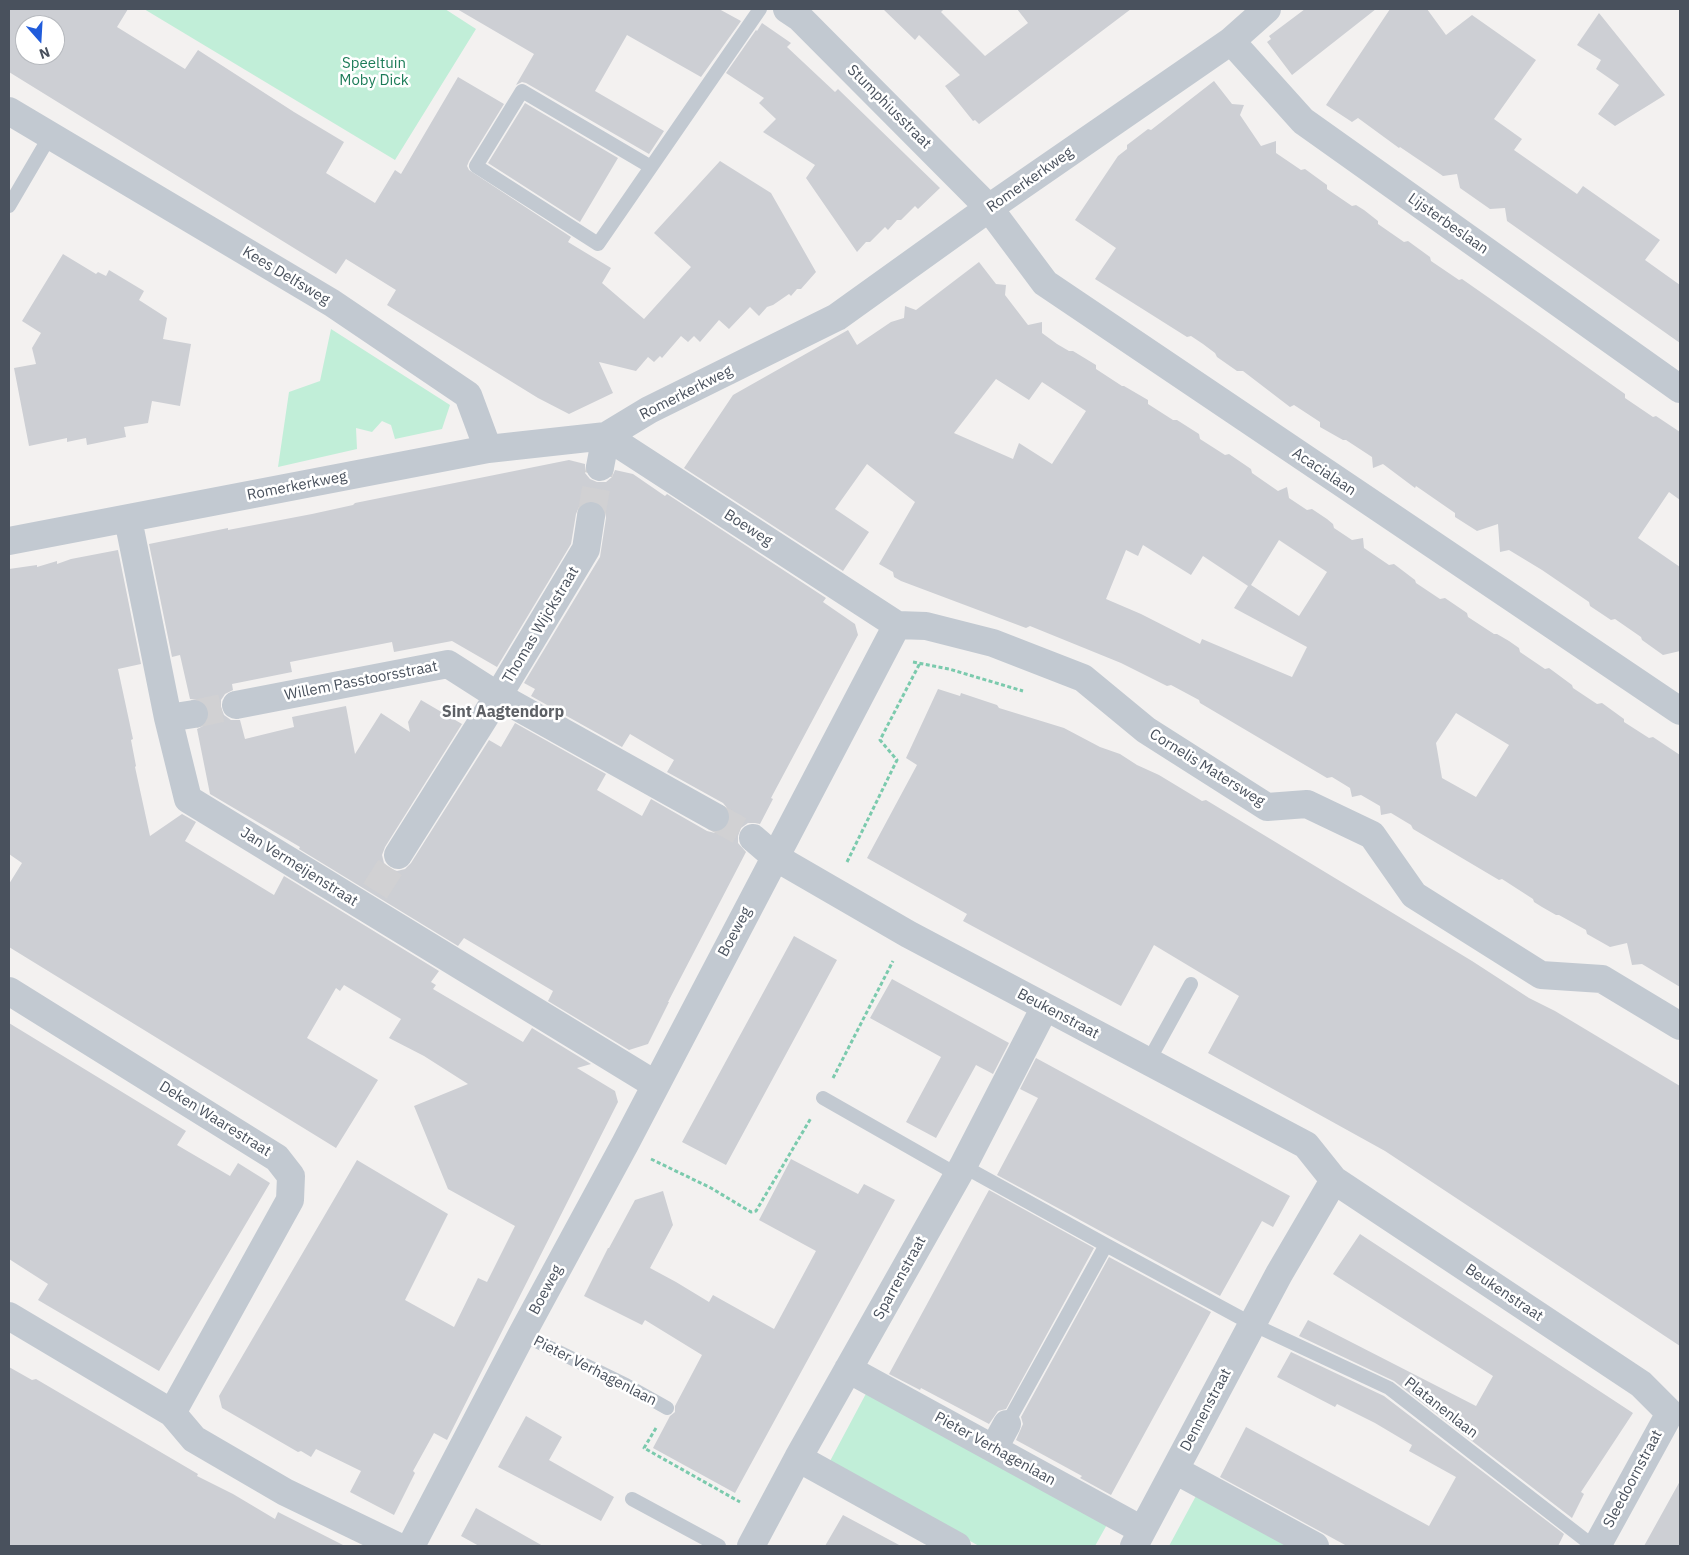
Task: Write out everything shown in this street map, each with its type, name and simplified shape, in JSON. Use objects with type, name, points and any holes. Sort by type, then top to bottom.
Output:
[{"type":"street","name":"Stumphiusstraat","points":[[787,9],[799,17],[989,208]]},
{"type":"street","name":"Romerkerkweg","points":[[9,541],[488,449],[606,436],[650,410],[837,317],[989,208],[1231,41],[1267,9]]},
{"type":"street","name":"Lijsterbeslaan","points":[[1231,41],[1303,121],[1680,389]]},
{"type":"street","name":"Kees Delfsweg","points":[[9,111],[332,303],[468,395],[488,449]]},
{"type":"street","name":"Acacialaan","points":[[989,208],[1045,283],[1680,711]]},
{"type":"street","points":[[600,467],[606,436]]},
{"type":"street","name":"Boeweg","points":[[411,1546],[522,1334],[625,1144],[897,625],[606,436]]},
{"type":"street","name":"Thomas Wijckstraat","points":[[398,855],[498,696],[586,549],[591,516]]},
{"type":"street","name":"Jan Vermeijenstraat","points":[[128,519],[181,716],[188,799],[370,900],[656,1085]]},
{"type":"street","name":"Cornelis Matersweg","points":[[897,625],[926,626],[993,643],[1083,678],[1146,730],[1267,807],[1307,804],[1372,835],[1414,895],[1541,975],[1602,979],[1680,1026]]},
{"type":"street","name":"Willem Passtoorsstraat","points":[[236,705],[448,664],[498,696],[715,817]]},
{"type":"street","points":[[753,838],[774,857]]},
{"type":"street","name":"Beukenstraat","points":[[774,857],[908,934],[1306,1145],[1334,1180],[1641,1384],[1675,1411]]},
{"type":"street","name":"Deken Waarestraat","points":[[9,991],[277,1158],[291,1176],[290,1200],[172,1413]]},
{"type":"street","name":"Sparrenstraat","points":[[751,1546],[798,1458],[960,1170],[1045,1008]]},
{"type":"street","name":"Dennenstraat","points":[[1138,1538],[1279,1274],[1334,1180]]},
{"type":"street","points":[[9,1316],[172,1413],[194,1439],[285,1492],[397,1546]]},
{"type":"street","name":"Pieter Verhagenlaan","points":[[848,1369],[994,1448],[1138,1538]]},
{"type":"street","name":"Sleedoornstraat","points":[[1597,1546],[1675,1411]]},
{"type":"street","points":[[994,1448],[1007,1424]]},
{"type":"street","points":[[798,1458],[957,1546]]},
{"type":"street","points":[[1175,1470],[1315,1546]]},
{"type":"lane","points":[[651,167],[522,91],[476,166],[598,244],[760,9]]},
{"type":"lane","points":[[9,206],[50,136]]},
{"type":"lane","points":[[1148,1062],[1191,984]]},
{"type":"lane","name":"Platanenlaan","points":[[823,1098],[1106,1245],[1252,1324],[1389,1388],[1593,1546]]},
{"type":"lane","points":[[1007,1424],[1106,1245]]},
{"type":"lane","name":"Pieter Verhagenlaan","points":[[522,1334],[626,1385],[667,1408]]},
{"type":"lane","points":[[632,1499],[719,1546]]},
{"type":"path","points":[[880,658],[949,669],[1028,692]]},
{"type":"path","points":[[833,891],[897,760],[880,740],[920,663]]},
{"type":"path","points":[[625,1144],[667,1168],[711,1188],[751,1212],[756,1211],[823,1098],[908,934]]},
{"type":"path","points":[[667,1408],[644,1448],[767,1517]]},
{"type":"green space","name":"Speeltuin Moby Dick","points":[[144,9],[445,9],[476,29],[395,160]]},
{"type":"green space","points":[[331,329],[450,405],[442,429],[395,439],[391,425],[382,421],[372,432],[356,428],[357,449],[278,467],[289,392],[320,381]]},
{"type":"green space","points":[[869,1388],[1109,1521],[1095,1546],[979,1546],[829,1463]]},
{"type":"green space","points":[[1197,1494],[1292,1546],[1169,1546]]},
{"type":"building","points":[[9,9],[128,9],[117,27],[185,69],[198,50],[344,142],[326,173],[375,203],[395,170],[401,174],[458,77],[504,104],[469,161],[467,166],[469,170],[571,237],[568,242],[611,268],[602,283],[644,319],[691,267],[654,233],[720,161],[771,193],[816,272],[801,289],[797,289],[791,296],[789,294],[767,307],[759,316],[750,307],[729,329],[719,320],[700,342],[694,336],[688,342],[681,336],[662,358],[660,356],[654,362],[648,357],[636,371],[599,362],[613,393],[569,414],[538,398],[387,305],[396,290],[346,259],[336,274],[9,72]]},
{"type":"building","points":[[457,9],[719,9],[741,21],[701,77],[627,35],[595,91],[664,131],[649,154],[526,83],[522,82],[516,85],[534,54]]},
{"type":"building","points":[[883,9],[944,9],[941,12],[985,56],[1028,23],[1017,9],[1131,9],[979,124],[975,120],[973,121],[945,86],[960,75],[919,35],[915,40]]},
{"type":"building","points":[[1305,9],[1376,9],[1292,75],[1267,42],[1271,39],[1269,36]]},
{"type":"building","points":[[1390,9],[1427,9],[1446,35],[1472,15],[1536,60],[1494,119],[1522,139],[1514,150],[1577,194],[1583,186],[1660,240],[1645,260],[1680,285],[1680,343],[1507,221],[1505,208],[1490,209],[1460,188],[1457,174],[1443,176],[1399,148],[1358,118],[1352,122],[1326,105]]},
{"type":"building","points":[[1599,13],[1665,95],[1615,126],[1598,114],[1619,85],[1596,69],[1601,60],[1577,45]]},
{"type":"building","points":[[762,23],[791,43],[787,47],[835,92],[838,89],[940,188],[918,209],[915,206],[888,230],[885,227],[857,252],[806,178],[815,165],[763,132],[776,119],[759,103],[764,98],[726,73]]},
{"type":"building","points":[[1214,81],[1232,104],[1244,105],[1240,115],[1261,146],[1276,141],[1276,153],[1301,170],[1305,169],[1327,185],[1327,189],[1352,206],[1356,205],[1364,210],[1378,221],[1378,224],[1404,242],[1408,241],[1430,257],[1431,261],[1459,280],[1462,279],[1625,394],[1625,398],[1680,432],[1680,500],[1669,492],[1638,538],[1680,567],[1680,651],[1663,655],[1642,640],[1641,637],[1615,619],[1611,620],[1590,606],[1589,602],[1542,570],[1509,550],[1500,552],[1498,524],[1477,531],[1455,517],[1455,513],[1416,486],[1415,488],[1383,464],[1373,468],[1372,457],[1346,440],[1320,427],[1320,422],[1294,405],[1290,407],[1243,371],[1237,371],[1217,357],[1215,353],[1191,336],[1187,337],[1095,279],[1116,248],[1075,220],[1118,156],[1127,149],[1127,145],[1148,129],[1151,130]]},
{"type":"building","points":[[525,103],[618,158],[580,222],[488,163]]},
{"type":"building","points":[[63,254],[96,274],[98,272],[106,276],[109,270],[144,291],[139,300],[167,318],[163,339],[191,344],[180,406],[152,401],[148,423],[124,427],[126,437],[87,445],[86,438],[67,442],[67,438],[29,446],[14,368],[36,364],[32,348],[41,333],[22,321]]},
{"type":"building","points":[[979,262],[996,284],[1006,285],[1005,295],[1028,325],[1042,322],[1042,333],[1057,344],[1096,365],[1096,369],[1148,400],[1148,404],[1173,420],[1177,420],[1199,434],[1200,439],[1225,455],[1229,454],[1278,491],[1287,487],[1289,498],[1307,510],[1312,509],[1327,519],[1333,524],[1334,528],[1352,540],[1363,538],[1364,548],[1389,565],[1394,564],[1415,580],[1416,583],[1440,599],[1445,598],[1467,613],[1468,617],[1494,634],[1509,641],[1519,648],[1520,652],[1545,669],[1549,668],[1572,685],[1573,688],[1597,704],[1602,703],[1624,719],[1624,722],[1649,738],[1653,737],[1680,755],[1680,987],[1642,964],[1632,965],[1627,943],[1610,947],[1587,934],[1586,930],[1542,907],[1502,879],[1499,880],[1413,829],[1411,825],[1391,813],[1381,815],[1380,806],[1361,795],[1352,797],[1350,788],[1332,777],[1327,778],[1171,685],[1167,686],[1121,663],[1030,626],[1026,628],[894,577],[893,572],[879,564],[915,502],[867,464],[835,509],[869,532],[843,571],[684,468],[733,395],[848,330],[857,345],[891,322],[904,318],[905,306],[916,310]],"holes":[[[996,379],[1029,400],[1042,382],[1086,411],[1052,464],[1019,443],[1013,459],[954,433]],[[1279,540],[1327,572],[1299,616],[1251,585]],[[1143,545],[1191,575],[1203,556],[1248,586],[1234,608],[1307,647],[1292,677],[1202,639],[1200,644],[1141,614],[1106,599],[1126,550],[1138,556]],[[1456,713],[1509,745],[1476,797],[1442,778],[1436,743]]]},
{"type":"building","points":[[569,460],[585,464],[585,473],[590,479],[597,482],[606,482],[612,477],[615,470],[633,474],[665,496],[667,494],[826,598],[823,602],[855,624],[858,635],[771,798],[773,799],[760,824],[748,823],[741,828],[738,843],[746,852],[648,1044],[629,1050],[548,1001],[553,991],[464,938],[458,946],[299,849],[300,847],[210,794],[197,729],[208,720],[209,711],[206,704],[200,700],[190,699],[180,655],[172,657],[149,544],[312,514],[355,503]],"holes":[[[594,501],[605,510],[606,518],[600,557],[524,683],[535,689],[531,696],[622,747],[630,734],[674,760],[667,772],[723,803],[728,809],[731,816],[729,824],[723,831],[715,833],[707,831],[651,799],[642,816],[597,790],[606,774],[515,723],[501,747],[489,740],[411,863],[405,869],[397,871],[389,868],[384,863],[382,855],[385,847],[462,724],[421,700],[408,722],[410,732],[381,713],[355,754],[346,706],[292,717],[294,727],[245,739],[240,720],[231,720],[224,715],[221,700],[225,694],[233,690],[232,684],[292,672],[290,662],[392,642],[394,652],[452,641],[497,667],[571,544],[579,507],[585,502]]]},
{"type":"building","points":[[118,550],[141,664],[118,669],[133,739],[131,740],[135,767],[150,836],[182,814],[196,822],[185,841],[274,895],[284,876],[439,971],[431,982],[436,985],[433,989],[523,1042],[532,1028],[591,1064],[577,1068],[615,1091],[618,1102],[447,1440],[434,1433],[413,1471],[415,1473],[394,1515],[350,1492],[361,1471],[316,1449],[311,1457],[301,1451],[298,1452],[222,1408],[219,1396],[357,1160],[448,1214],[405,1300],[454,1327],[478,1278],[487,1282],[515,1226],[448,1189],[414,1106],[468,1084],[424,1056],[389,1038],[401,1019],[344,985],[340,991],[336,988],[307,1038],[378,1080],[336,1148],[9,947],[9,884],[22,863],[9,854],[9,569],[37,565],[37,567],[57,561],[57,564],[71,559]]},
{"type":"building","points":[[938,689],[960,696],[961,693],[997,705],[999,708],[1064,728],[1100,747],[1120,754],[1202,801],[1206,800],[1472,961],[1529,998],[1555,1011],[1680,1086],[1680,1346],[1385,1151],[1208,1053],[1239,996],[1154,945],[1121,1006],[963,921],[967,914],[867,858],[917,765],[906,758]]},
{"type":"building","points":[[794,936],[837,960],[726,1165],[682,1142]]},
{"type":"building","points":[[892,979],[1009,1043],[993,1074],[976,1065],[936,1138],[906,1122],[941,1057],[870,1018]]},
{"type":"building","points":[[9,1023],[186,1131],[177,1145],[230,1176],[238,1163],[270,1183],[159,1371],[38,1300],[48,1284],[9,1259]]},
{"type":"building","points":[[1036,1058],[1290,1196],[1273,1227],[1262,1221],[1220,1296],[997,1175],[1038,1098],[1020,1089]]},
{"type":"building","points":[[791,1159],[858,1194],[864,1184],[895,1200],[735,1493],[653,1448],[670,1416],[675,1412],[675,1406],[702,1355],[645,1320],[642,1325],[584,1296],[635,1200],[663,1191],[673,1225],[650,1268],[709,1302],[713,1295],[774,1329],[816,1251],[759,1220]]},
{"type":"building","points":[[989,1190],[1094,1248],[1006,1409],[998,1411],[989,1424],[921,1388],[920,1390],[889,1374]]},
{"type":"building","points":[[1360,1234],[1633,1413],[1581,1492],[1584,1494],[1572,1518],[1394,1381],[1299,1336],[1308,1320],[1476,1406],[1493,1376],[1333,1274]]},
{"type":"building","points":[[1109,1257],[1211,1312],[1111,1495],[1080,1478],[1082,1476],[1016,1440],[1023,1424],[1021,1417]]},
{"type":"building","points":[[1291,1352],[1384,1396],[1564,1534],[1558,1546],[1347,1546],[1220,1477],[1246,1427],[1429,1526],[1456,1477],[1409,1451],[1412,1445],[1375,1423],[1337,1404],[1335,1407],[1277,1377]]},
{"type":"building","points":[[9,1367],[32,1380],[36,1379],[198,1474],[197,1476],[233,1494],[275,1519],[278,1512],[345,1546],[9,1546]]},
{"type":"building","points":[[526,1416],[562,1437],[549,1460],[614,1497],[601,1521],[498,1467]]},
{"type":"building","points":[[1680,1481],[1680,1546],[1644,1546]]},
{"type":"building","points":[[476,1508],[543,1546],[479,1546],[461,1536]]},
{"type":"building","points":[[843,1515],[901,1546],[825,1546]]},
{"type":"tunnel","points":[[591,516],[600,467]]},
{"type":"tunnel","points":[[194,714],[236,705]]},
{"type":"tunnel","points":[[715,817],[753,838]]},
{"type":"tunnel","points":[[375,891],[398,855]]},
{"type":"district","name":"Sint Aagtendorp","points":[[503,712]]}]
